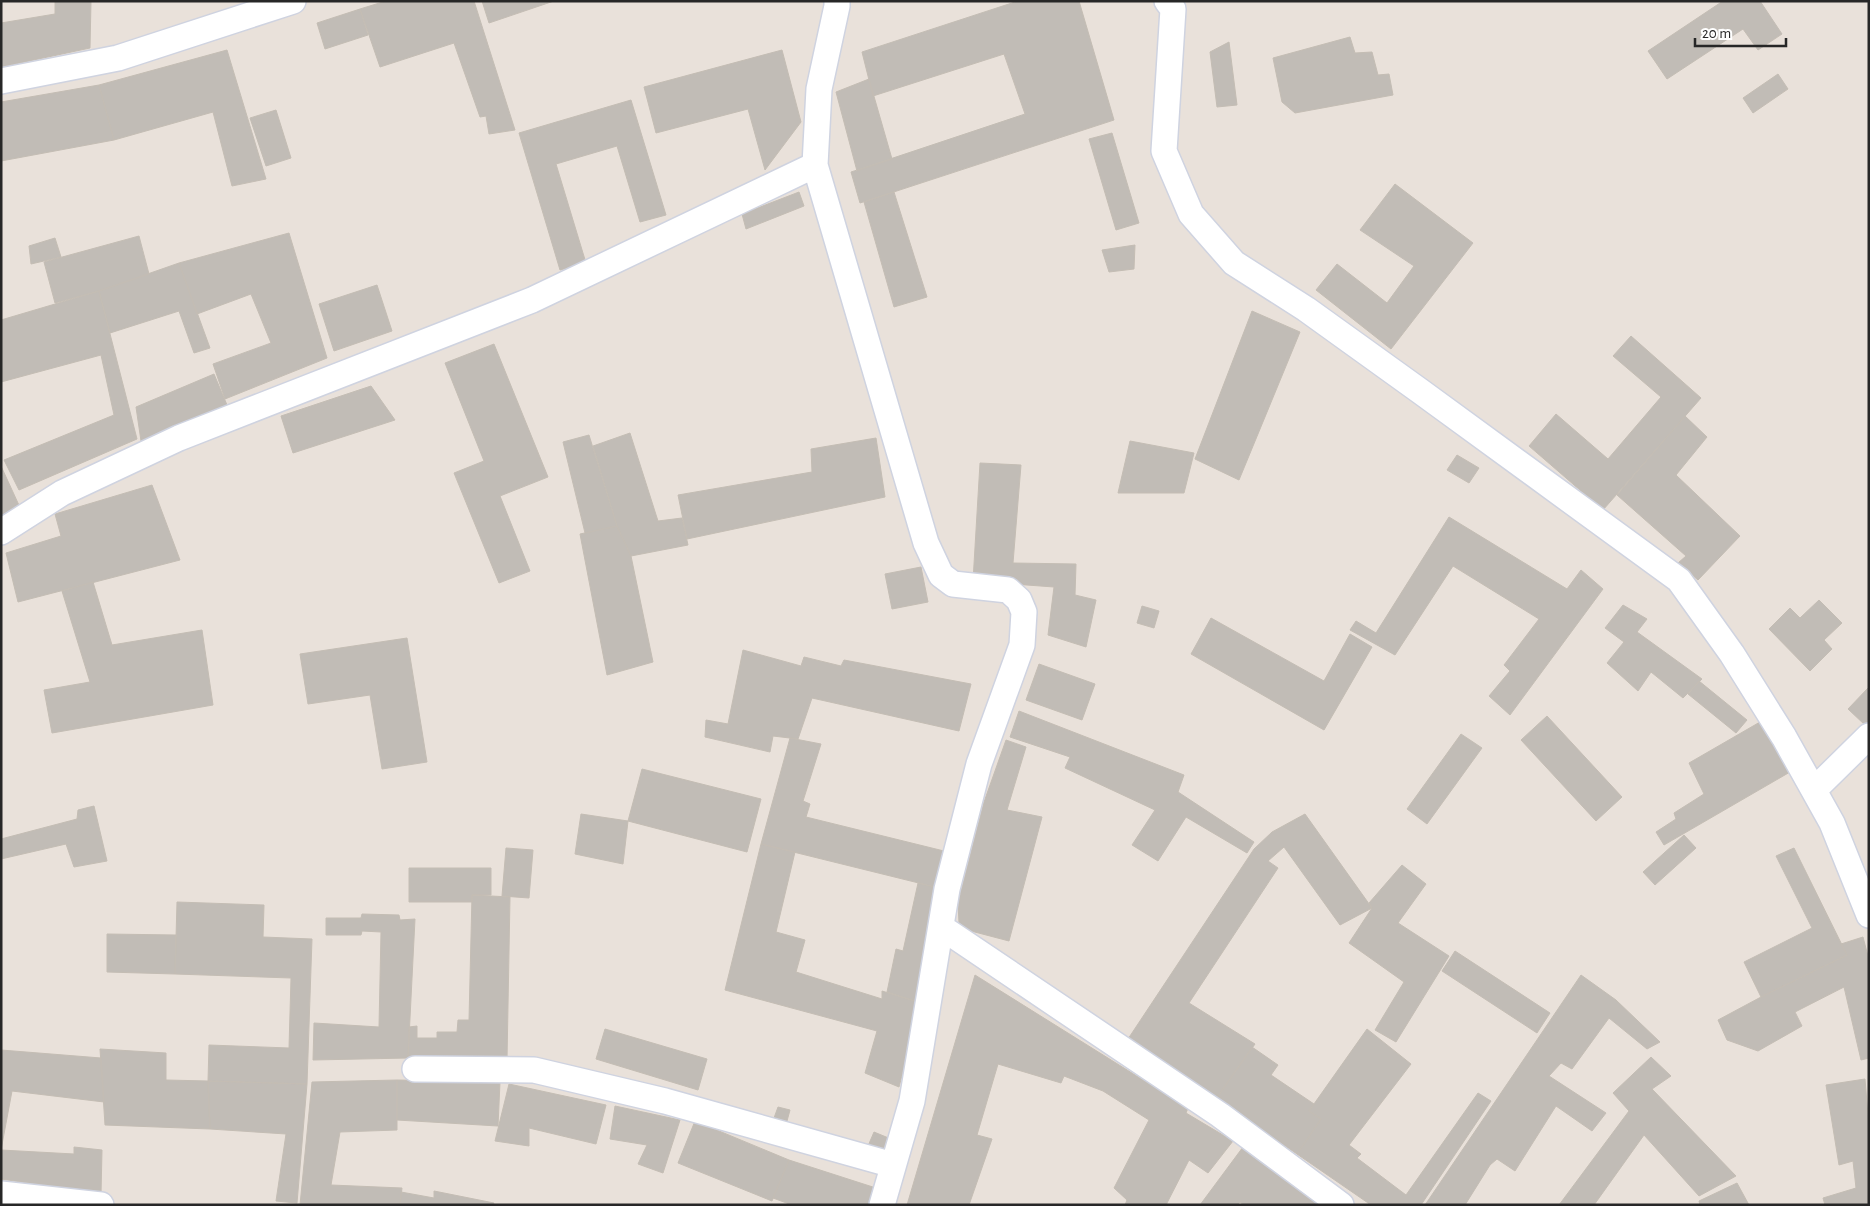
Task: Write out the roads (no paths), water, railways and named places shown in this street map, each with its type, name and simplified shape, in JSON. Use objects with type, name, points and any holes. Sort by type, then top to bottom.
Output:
[{"type":"street","points":[[1,81],[118,58],[293,1]]},
{"type":"street","points":[[843,3],[819,89],[815,165],[923,533],[941,575],[953,584],[1008,590],[1019,600],[1024,612],[1022,645],[979,764],[947,889],[912,1101],[882,1205]]},
{"type":"street","points":[[1175,4],[1164,150],[1191,214],[1234,263],[1306,309],[1679,580],[1732,654],[1784,737],[1832,823],[1869,915]]},
{"type":"street","points":[[1,532],[62,493],[179,438],[532,300],[815,165]]},
{"type":"street","points":[[1814,790],[1869,736]]},
{"type":"street","points":[[941,927],[1220,1114],[1341,1205]]},
{"type":"street","points":[[415,1069],[534,1070],[665,1101],[893,1165]]},
{"type":"street","points":[[1,1194],[101,1205]]}]
